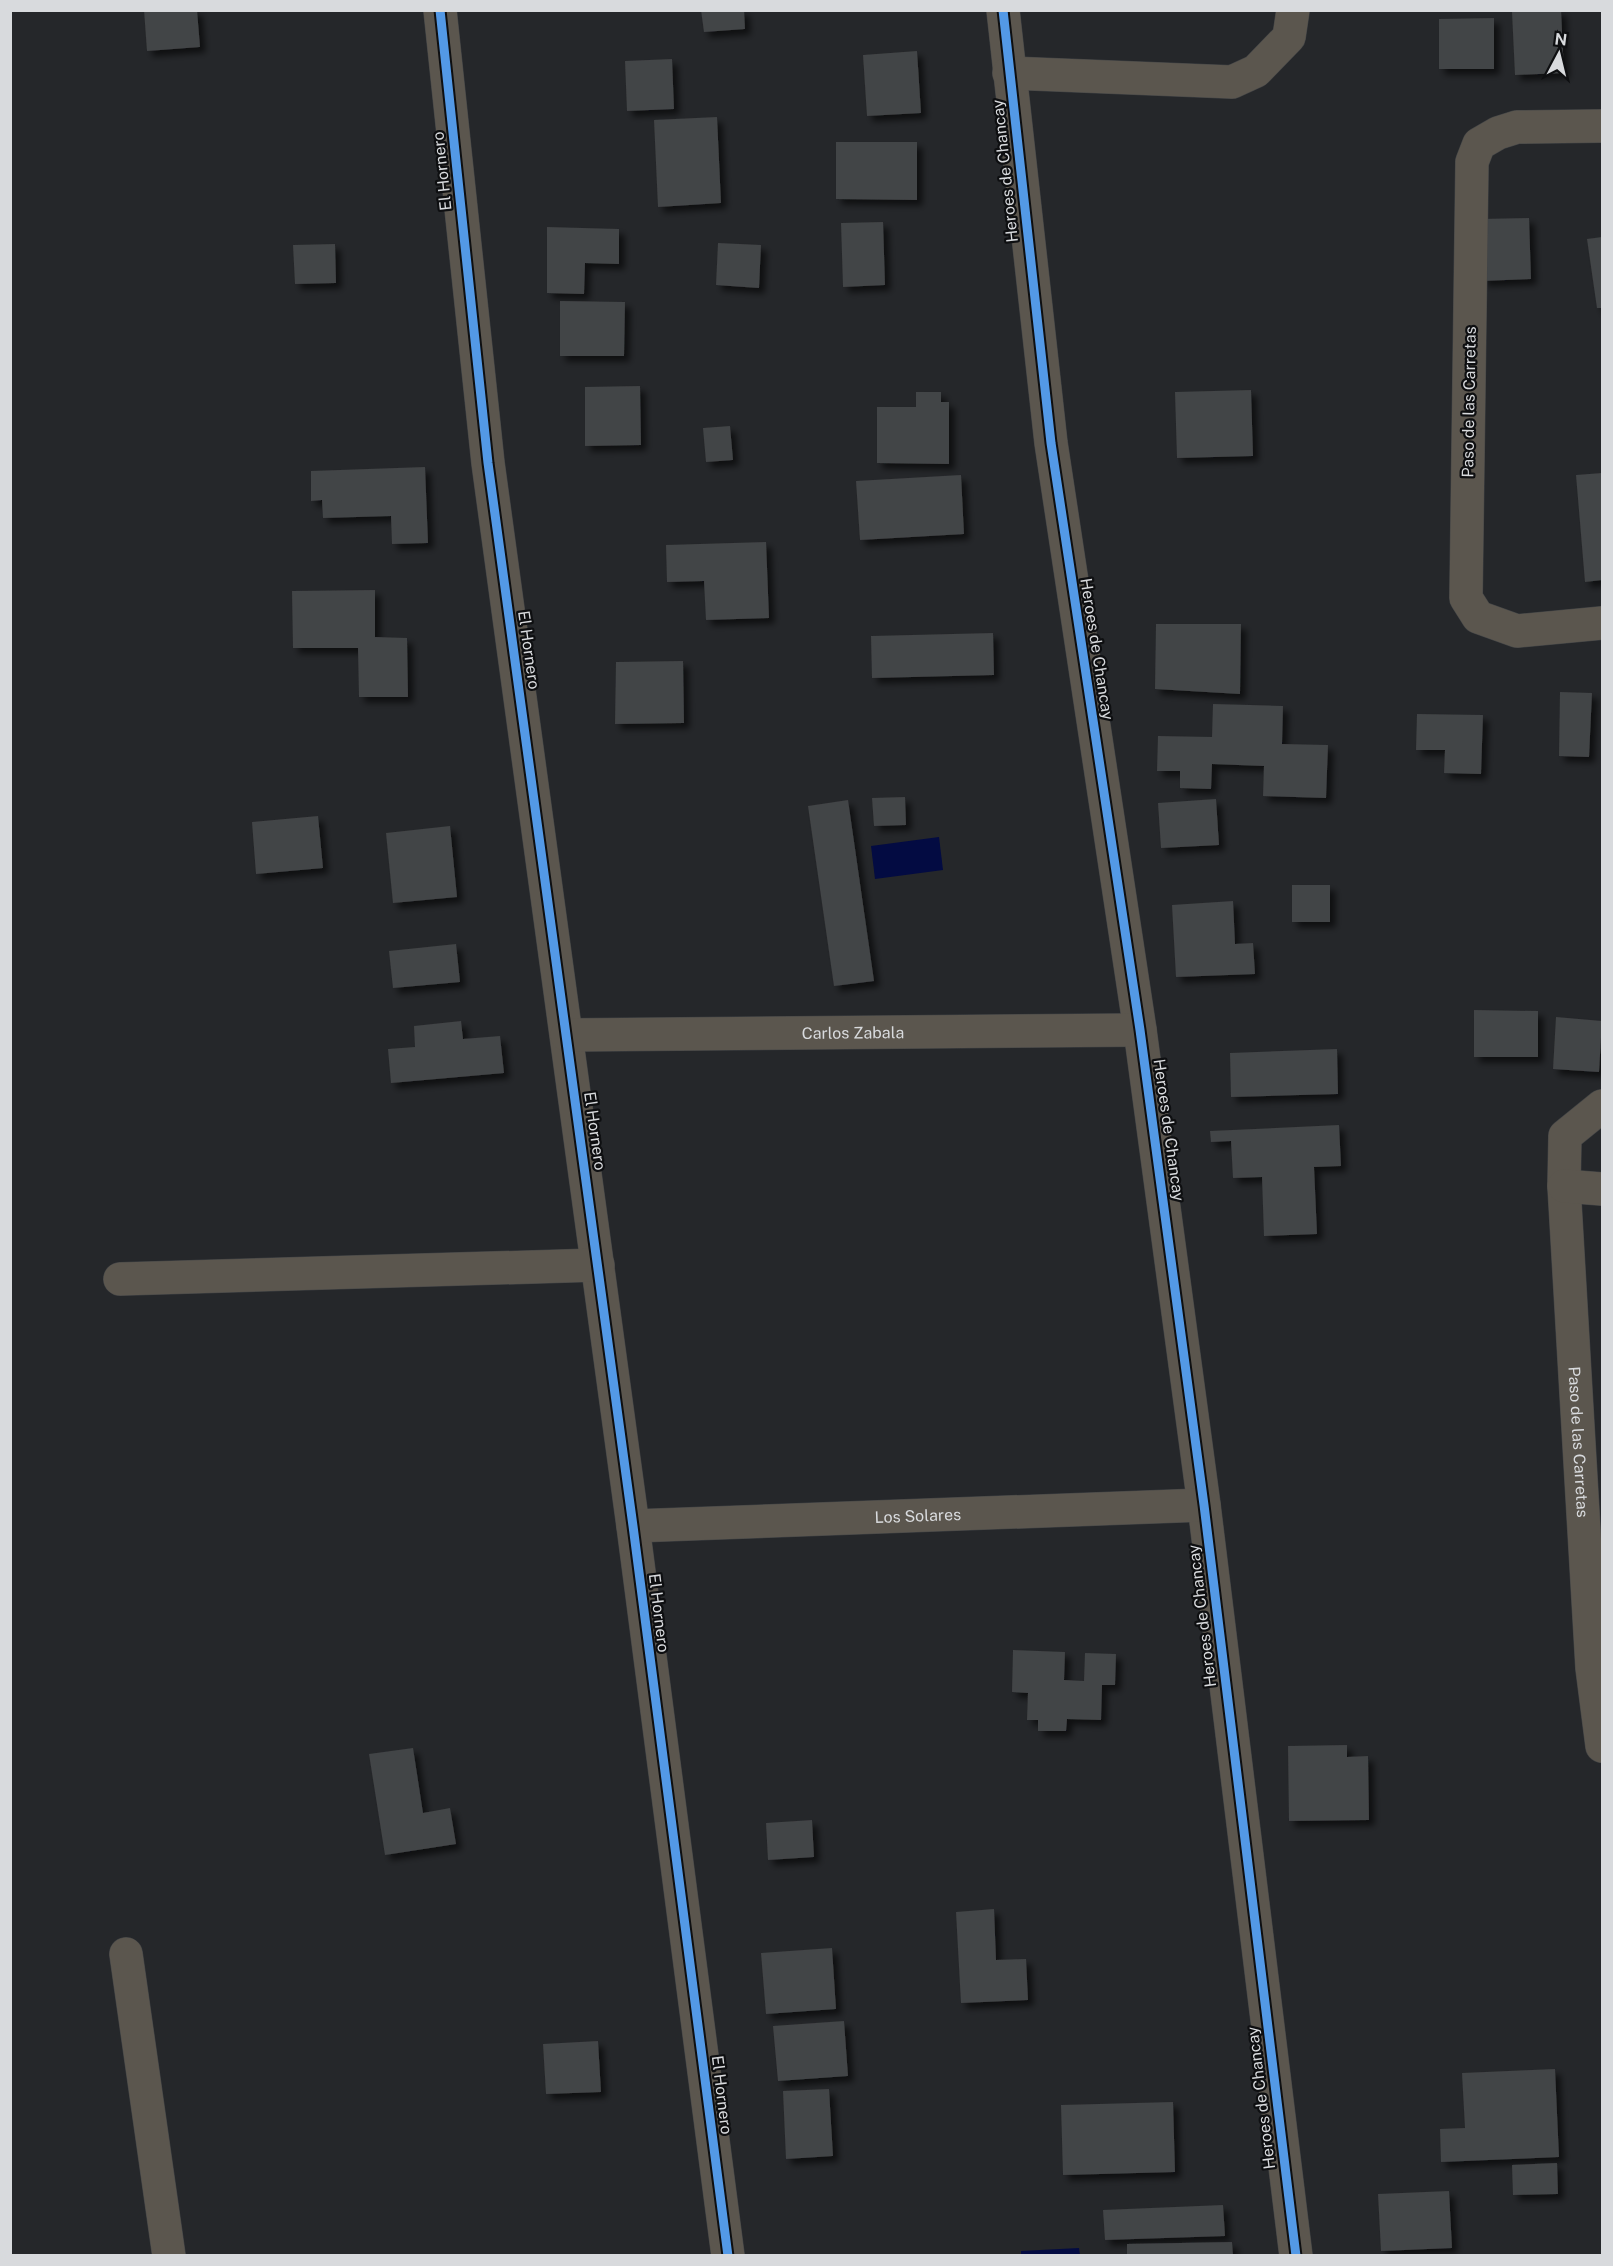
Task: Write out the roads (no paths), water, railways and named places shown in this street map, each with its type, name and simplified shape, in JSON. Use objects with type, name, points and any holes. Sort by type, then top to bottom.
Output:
[{"type":"street","name":"El Hornero","points":[[440,10],[488,463],[633,1526],[728,2256]]},
{"type":"street","name":"Heroes de Chancay","points":[[1003,10],[1051,443],[1140,1030],[1204,1505],[1296,2256]]},
{"type":"street","points":[[1009,73],[1232,82],[1256,71],[1289,37],[1293,10]]},
{"type":"street","name":"Paso de las Carretas","points":[[1602,126],[1517,127],[1498,133],[1479,144],[1472,162],[1466,598],[1478,617],[1517,631],[1602,622]]},
{"type":"street","name":"Carlos Zabala","points":[[567,1035],[1140,1030]]},
{"type":"street","name":"Paso de las Carretas","points":[[1602,1106],[1565,1137],[1564,1186],[1602,1746]]},
{"type":"street","points":[[1564,1186],[1602,1189]]},
{"type":"street","points":[[120,1279],[598,1265]]},
{"type":"street","name":"Los Solares","points":[[633,1526],[1204,1505]]},
{"type":"street","points":[[126,1954],[169,2256]]}]
